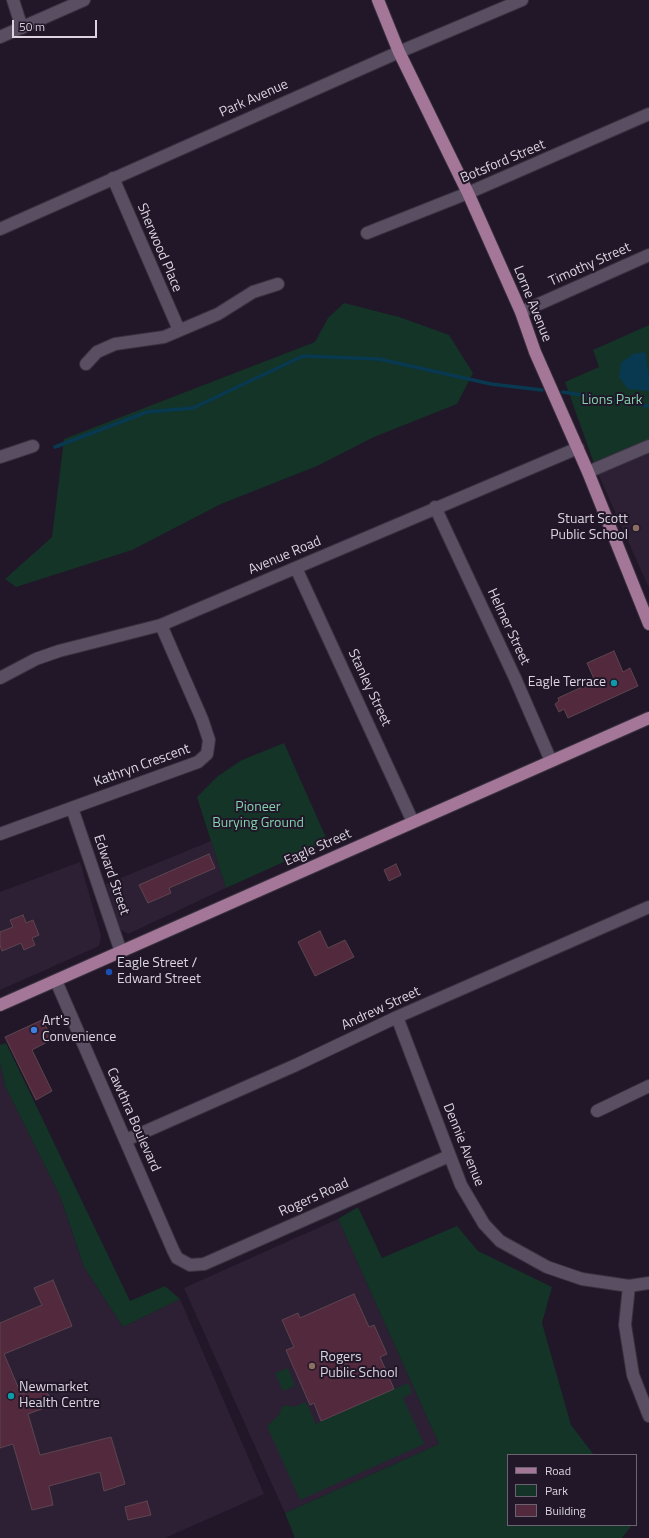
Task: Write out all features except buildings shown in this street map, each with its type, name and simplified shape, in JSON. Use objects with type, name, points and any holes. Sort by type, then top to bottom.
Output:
[{"type":"main road","name":"Lorne Avenue","points":[[378,0],[399,52],[468,194],[521,312],[535,352],[578,448],[649,624]]},
{"type":"main road","name":"Eagle Street","points":[[0,1005],[649,718]]},
{"type":"street","points":[[13,0],[22,28]]},
{"type":"street","points":[[0,38],[84,0]]},
{"type":"street","name":"Park Avenue","points":[[0,229],[399,52],[522,0]]},
{"type":"street","name":"Botsford Street","points":[[367,233],[468,194],[649,114]]},
{"type":"street","name":"Sherwood Place","points":[[113,178],[178,330]]},
{"type":"street","name":"Timothy Street","points":[[521,312],[649,255]]},
{"type":"street","points":[[86,364],[97,352],[115,344],[164,337],[218,314],[253,292],[278,284]]},
{"type":"street","points":[[0,457],[33,446]]},
{"type":"street","points":[[588,472],[649,446]]},
{"type":"street","name":"Avenue Road","points":[[0,678],[36,659],[48,655],[161,625],[578,448]]},
{"type":"street","name":"Helmer Street","points":[[435,508],[515,678],[551,761]]},
{"type":"street","name":"Stanley Street","points":[[296,568],[413,822]]},
{"type":"street","name":"Kathryn Crescent","points":[[0,834],[198,762],[207,754],[209,740],[202,719],[161,625]]},
{"type":"street","name":"Edward Street","points":[[72,808],[121,952]]},
{"type":"street","name":"Andrew Street","points":[[126,1140],[296,1066],[397,1017],[649,907]]},
{"type":"street","name":"Cawthra Boulevard","points":[[56,981],[173,1250],[177,1258],[190,1265]]},
{"type":"street","name":"Dennie Avenue","points":[[397,1017],[461,1186],[484,1224],[500,1241],[547,1267],[582,1279],[629,1286],[649,1283]]},
{"type":"street","points":[[597,1111],[649,1086]]},
{"type":"street","name":"Rogers Road","points":[[190,1265],[204,1264],[450,1156]]},
{"type":"street","points":[[629,1286],[625,1325],[633,1375],[649,1416]]},
{"type":"shaded area","name":"Stuart Scott Public School","points":[[649,447],[649,588],[596,469]]},
{"type":"shaded area","points":[[211,841],[226,888],[128,934],[120,929],[106,884]]},
{"type":"shaded area","points":[[80,862],[101,936],[99,946],[0,990],[0,892]]},
{"type":"shaded area","name":"Newmarket Health Centre","points":[[0,1062],[5,1086],[60,1196],[84,1267],[123,1327],[180,1299],[264,1494],[165,1538],[0,1538]]},
{"type":"shaded area","name":"Rogers Public School","points":[[338,1219],[439,1444],[285,1513],[184,1288]]},
{"type":"green space","points":[[344,303],[399,317],[449,335],[473,373],[457,404],[374,437],[317,466],[221,504],[132,550],[16,587],[5,579],[52,537],[64,439],[315,342],[328,318]]},
{"type":"green space","name":"Lions Park","points":[[649,325],[649,447],[596,469],[565,382],[599,367],[593,350]]},
{"type":"green space","name":"Pioneer Burying Ground","points":[[284,743],[328,842],[226,888],[197,797],[218,776],[242,760]]},
{"type":"green space","points":[[6,1043],[130,1301],[165,1286],[180,1299],[123,1327],[84,1267],[60,1196],[5,1086],[0,1062],[0,1045]]},
{"type":"green space","points":[[358,1207],[382,1258],[457,1226],[478,1251],[552,1287],[542,1323],[571,1425],[593,1454],[507,1454],[507,1526],[631,1526],[622,1538],[295,1538],[285,1513],[439,1444],[338,1219]]},
{"type":"green space","points":[[288,1368],[295,1386],[283,1391],[275,1373]]},
{"type":"green space","points":[[408,1383],[412,1393],[403,1398],[424,1444],[300,1500],[267,1426],[278,1416],[282,1407],[287,1405],[294,1407],[306,1402],[316,1424]]},
{"type":"water","points":[[645,352],[649,376],[649,391],[628,389],[619,377],[621,363],[633,354]]},
{"type":"waterway","points":[[55,447],[147,412],[193,408],[303,356],[379,359],[491,384],[542,390]]},
{"type":"waterway","points":[[563,392],[649,406]]},
{"type":"place","name":"Stuart Scott Public School","points":[[636,528]]},
{"type":"place","name":"Eagle Terrace","points":[[614,683]]},
{"type":"place","name":"Eagle Street / Edward Street","points":[[109,972]]},
{"type":"place","name":"Art's Convenience","points":[[34,1030]]},
{"type":"place","name":"Rogers Public School","points":[[312,1366]]},
{"type":"place","name":"Newmarket Health Centre","points":[[11,1396]]}]
